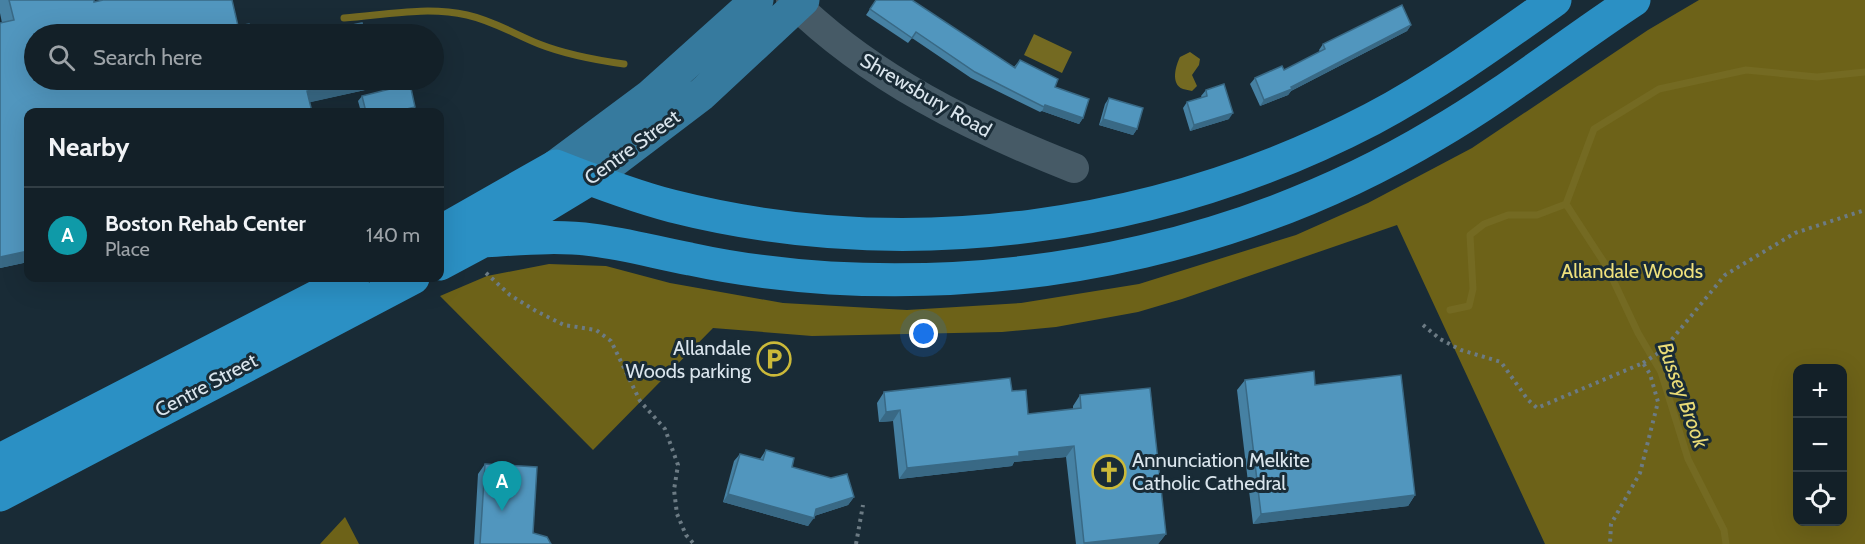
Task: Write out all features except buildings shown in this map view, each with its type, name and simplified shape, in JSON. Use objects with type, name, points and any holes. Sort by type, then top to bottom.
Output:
[{"type":"highway","points":[[556,166],[670,206],[789,228],[908,235],[1029,227],[1148,204],[1262,168],[1373,118],[1468,60],[1555,0]]},
{"type":"highway","points":[[485,257],[550,238],[594,240],[726,266],[829,278],[939,280],[1034,272],[1158,248],[1279,210],[1389,160],[1493,99],[1635,0]]},
{"type":"highway","points":[[1468,60],[1493,99]]},
{"type":"highway","name":"Centre Street","points":[[444,230],[556,166]]},
{"type":"highway","name":"Centre Street","points":[[444,263],[485,257],[590,179]]},
{"type":"highway","name":"Centre Street","points":[[0,460],[345,282]]},
{"type":"highway","name":"Centre Street","points":[[0,495],[405,282]]},
{"type":"main road","name":"Centre Street","points":[[556,166],[650,96],[757,0]]},
{"type":"main road","name":"Centre Street","points":[[590,179],[702,94],[797,2]]},
{"type":"street","name":"Shrewsbury Road","points":[[797,2],[837,42],[903,86],[973,125],[1074,168]]},
{"type":"path","points":[[1423,325],[1440,339],[1461,350],[1501,362],[1528,400],[1537,408],[1643,363],[1663,350],[1725,275],[1794,233],[1865,210]]},
{"type":"path","points":[[485,257],[510,295],[564,325],[596,330],[611,341],[640,401],[665,429],[678,465],[674,490],[677,514],[686,535],[694,544]]},
{"type":"path","points":[[1610,544],[1611,524],[1640,473],[1658,402],[1650,374],[1643,363]]},
{"type":"path","points":[[856,544],[863,506]]},
{"type":"green space","name":"Allandale Woods","points":[[1699,0],[1865,0],[1865,544],[1545,544],[1397,225],[1182,299],[1138,312],[1056,327],[1002,332],[812,336],[713,328],[593,450],[440,296],[487,276],[549,264],[606,266],[670,283],[783,303],[907,310],[1021,303],[1139,284],[1296,235],[1368,203],[1472,148],[1648,30]]},
{"type":"green space","points":[[345,517],[359,544],[320,544]]},
{"type":"shaded area","points":[[1034,34],[1072,52],[1062,73],[1024,55]]},
{"type":"shaded area","points":[[1190,52],[1200,59],[1192,75],[1197,86],[1192,91],[1179,87],[1175,79],[1180,57]]},
{"type":"waterway","name":"Bussey Brook","points":[[344,18],[421,11],[452,12],[486,21],[560,51],[624,64]]},
{"type":"waterway","name":"Bussey Brook","points":[[1566,204],[1594,129],[1659,89],[1746,70],[1817,77],[1865,72]]},
{"type":"waterway","name":"Bussey Brook","points":[[1566,204],[1607,267],[1638,333],[1661,372],[1688,459],[1724,530],[1726,544]]},
{"type":"waterway","points":[[1450,310],[1469,306],[1473,289],[1470,235],[1484,224],[1508,215],[1537,215],[1566,204]]},
{"type":"place","name":"Allandale Woods parking","points":[[774,359]]},
{"type":"place","name":"Annunciation Melkite Catholic Cathedral","points":[[1109,472]]},
{"type":"place","name":"Boston Rehab Center","points":[[502,511]]}]
